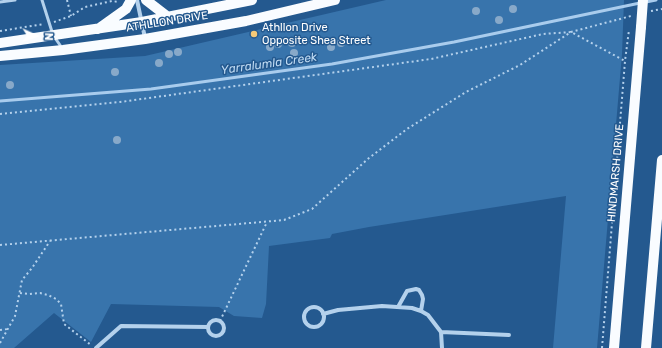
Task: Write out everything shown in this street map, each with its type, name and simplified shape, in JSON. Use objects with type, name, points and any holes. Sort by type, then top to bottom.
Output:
[{"type":"main road","points":[[98,29],[126,9],[131,0]]},
{"type":"main road","points":[[146,0],[168,17]]},
{"type":"main road","name":"ATHLLON DRIVE","points":[[0,43],[142,22],[252,0]]},
{"type":"main road","name":"ATHLLON DRIVE","points":[[0,56],[63,50],[146,39],[246,21],[335,0]]},
{"type":"main road","name":"HINDMARSH DRIVE","points":[[614,348],[643,0]]},
{"type":"main road","points":[[646,348],[662,160]]},
{"type":"street","points":[[137,0],[146,39]]},
{"type":"street","points":[[398,307],[407,291],[416,289],[419,290],[422,295],[421,310]]},
{"type":"street","points":[[323,314],[338,310],[382,306],[421,310],[428,315],[441,332],[442,348]]},
{"type":"street","points":[[312,307],[320,309],[323,314],[324,320],[315,327],[308,325],[304,319],[305,312],[312,307]]},
{"type":"street","points":[[214,320],[223,323],[224,329],[220,335],[213,335],[210,333],[208,327],[214,320]]},
{"type":"street","points":[[95,348],[121,326],[208,327]]},
{"type":"street","points":[[441,332],[509,335]]},
{"type":"lane","points":[[0,2],[15,0]]},
{"type":"lane","points":[[42,0],[53,35],[63,50]]},
{"type":"path","points":[[67,0],[71,16]]},
{"type":"path","points":[[0,31],[49,23],[71,16],[85,7],[112,1]]},
{"type":"path","points":[[0,114],[120,102],[431,59],[543,34],[571,32],[627,17]]},
{"type":"path","points":[[602,348],[625,61],[630,29]]},
{"type":"path","points":[[571,32],[625,61]]},
{"type":"path","points":[[0,245],[284,220],[312,209],[369,158],[408,129],[466,92],[520,65],[571,32]]},
{"type":"path","points":[[220,321],[267,222]]},
{"type":"path","points":[[0,343],[1,338],[15,316],[22,280],[50,241]]},
{"type":"path","points":[[20,293],[40,293],[56,299],[61,304],[64,324],[95,348]]},
{"type":"path","points":[[0,330],[8,328]]},
{"type":"shaded area","points":[[386,0],[624,0],[622,54],[597,348],[553,348],[566,196],[369,227],[332,234],[330,238],[269,246],[266,304],[262,318],[234,316],[219,307],[111,304],[91,342],[54,313],[14,348],[0,348],[0,65],[145,56]]},
{"type":"waterway","name":"Yarralumla Creek","points":[[646,2],[656,0]]},
{"type":"waterway","name":"Yarralumla Creek","points":[[0,101],[151,89],[332,64],[454,42],[640,3]]},
{"type":"place","name":"Athllon Drive Opposite Shea Street","points":[[254,34]]}]
